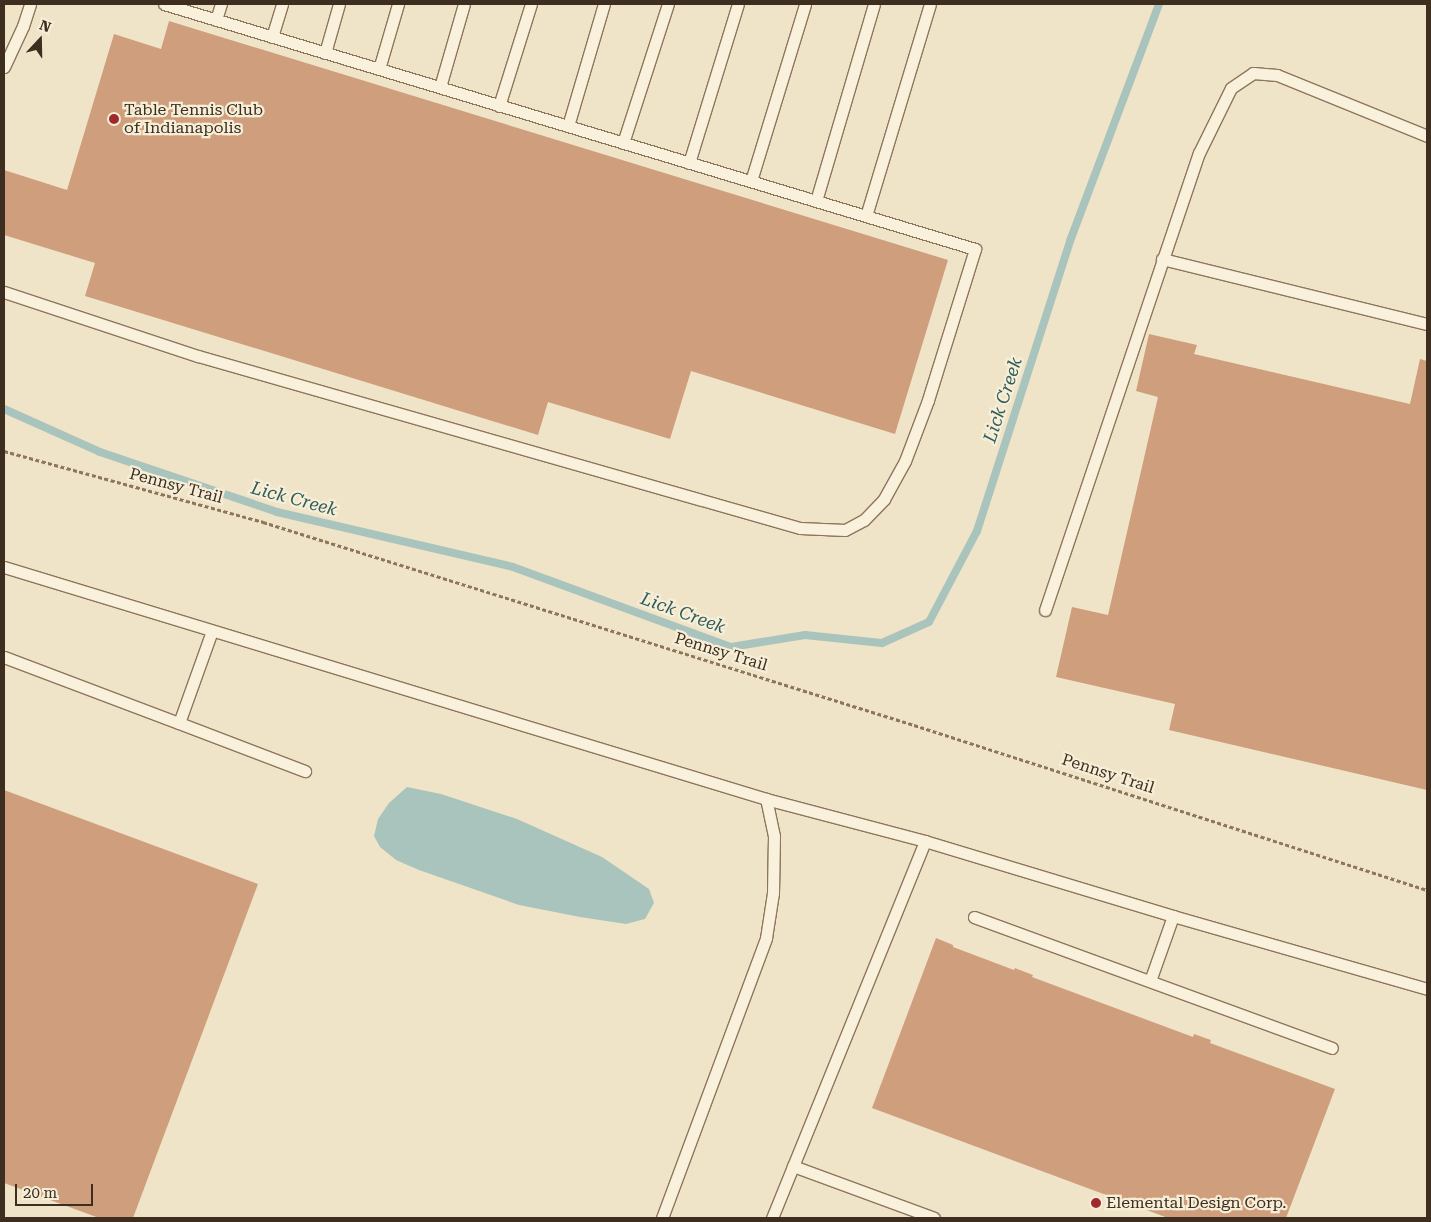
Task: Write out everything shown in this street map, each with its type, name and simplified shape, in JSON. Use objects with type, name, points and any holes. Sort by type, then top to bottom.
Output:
[{"type":"lane","points":[[4,67],[23,26],[30,4]]},
{"type":"lane","points":[[4,292],[198,356],[800,528],[845,530],[864,520],[884,499],[905,461],[928,400],[975,249],[164,4]]},
{"type":"lane","points":[[216,20],[221,4]]},
{"type":"lane","points":[[272,37],[282,4]]},
{"type":"lane","points":[[324,53],[339,4]]},
{"type":"lane","points":[[379,69],[398,4]]},
{"type":"lane","points":[[440,87],[464,4]]},
{"type":"lane","points":[[499,106],[531,4]]},
{"type":"lane","points":[[568,126],[604,4]]},
{"type":"lane","points":[[624,143],[668,4]]},
{"type":"lane","points":[[689,163],[738,4]]},
{"type":"lane","points":[[751,181],[805,4]]},
{"type":"lane","points":[[816,201],[874,4]]},
{"type":"lane","points":[[866,216],[930,4]]},
{"type":"lane","points":[[1045,610],[1198,153],[1231,88],[1254,73],[1277,75],[1427,136]]},
{"type":"lane","points":[[1162,259],[1427,324]]},
{"type":"lane","points":[[4,567],[766,799],[924,841],[1173,916],[1427,989]]},
{"type":"lane","points":[[179,722],[212,631]]},
{"type":"lane","points":[[4,657],[305,771]]},
{"type":"lane","points":[[662,1218],[766,938],[773,893],[774,836],[766,799]]},
{"type":"lane","points":[[772,1218],[924,841]]},
{"type":"lane","points":[[1150,981],[1173,916]]},
{"type":"lane","points":[[974,917],[1332,1048]]},
{"type":"lane","points":[[792,1166],[934,1218]]},
{"type":"path","name":"Pennsy Trail","points":[[4,451],[263,522],[924,728],[1427,890]]},
{"type":"water","points":[[407,787],[441,794],[517,819],[602,857],[649,889],[654,903],[645,919],[626,924],[580,917],[519,905],[396,860],[380,847],[374,836],[378,819],[389,803]]},
{"type":"building","points":[[169,21],[948,260],[895,434],[691,371],[670,439],[548,402],[538,435],[85,296],[95,263],[4,235],[4,170],[67,190],[114,34],[161,49]]},
{"type":"building","points":[[1149,334],[1197,345],[1194,354],[1410,404],[1420,359],[1427,361],[1427,790],[1169,730],[1175,704],[1056,677],[1072,607],[1108,615],[1158,397],[1136,391]]},
{"type":"building","points":[[4,790],[258,884],[133,1218],[99,1218],[4,1183]]},
{"type":"building","points":[[936,938],[953,945],[953,947],[1014,970],[1015,968],[1033,975],[1032,977],[1193,1037],[1194,1034],[1211,1040],[1210,1043],[1335,1089],[1286,1218],[1168,1218],[872,1108]]},
{"type":"waterway","name":"Lick Creek","points":[[4,409],[100,452],[277,512],[513,567],[731,647],[805,635],[882,643],[929,622],[977,531],[1070,241],[1159,4]]},
{"type":"place","name":"Table Tennis Club of Indianapolis","points":[[114,119]]},
{"type":"place","name":"Elemental Design Corp.","points":[[1096,1203]]}]
